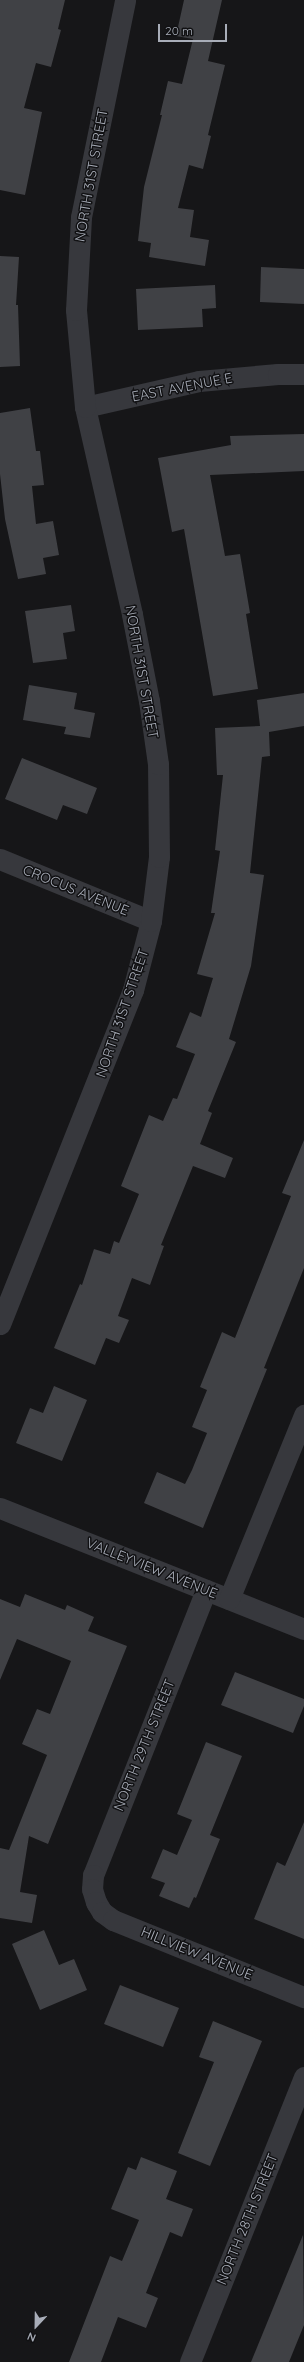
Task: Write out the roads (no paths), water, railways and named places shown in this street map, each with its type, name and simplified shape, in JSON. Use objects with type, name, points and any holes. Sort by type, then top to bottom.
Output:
[{"type":"street","name":"NORTH 31ST STREET","points":[[0,1324],[121,1023],[143,958],[151,921],[159,864],[160,823],[155,737],[140,651],[85,407],[76,316],[78,246],[85,188],[125,0]]},
{"type":"street","name":"EAST AVENUE E","points":[[85,407],[199,381],[271,374],[304,374]]},
{"type":"street","name":"CROCUS AVENUE","points":[[0,859],[151,921]]},
{"type":"street","points":[[229,1599],[304,1414]]},
{"type":"street","name":"VALLEYVIEW AVENUE","points":[[0,1508],[304,1630]]},
{"type":"street","name":"NORTH 29TH STREET","points":[[96,1902],[92,1889],[93,1875],[206,1590]]},
{"type":"street","name":"HILLVIEW AVENUE","points":[[96,1902],[102,1912],[113,1920],[304,1997]]},
{"type":"street","name":"NORTH 28TH STREET","points":[[190,2362],[304,2077]]}]
